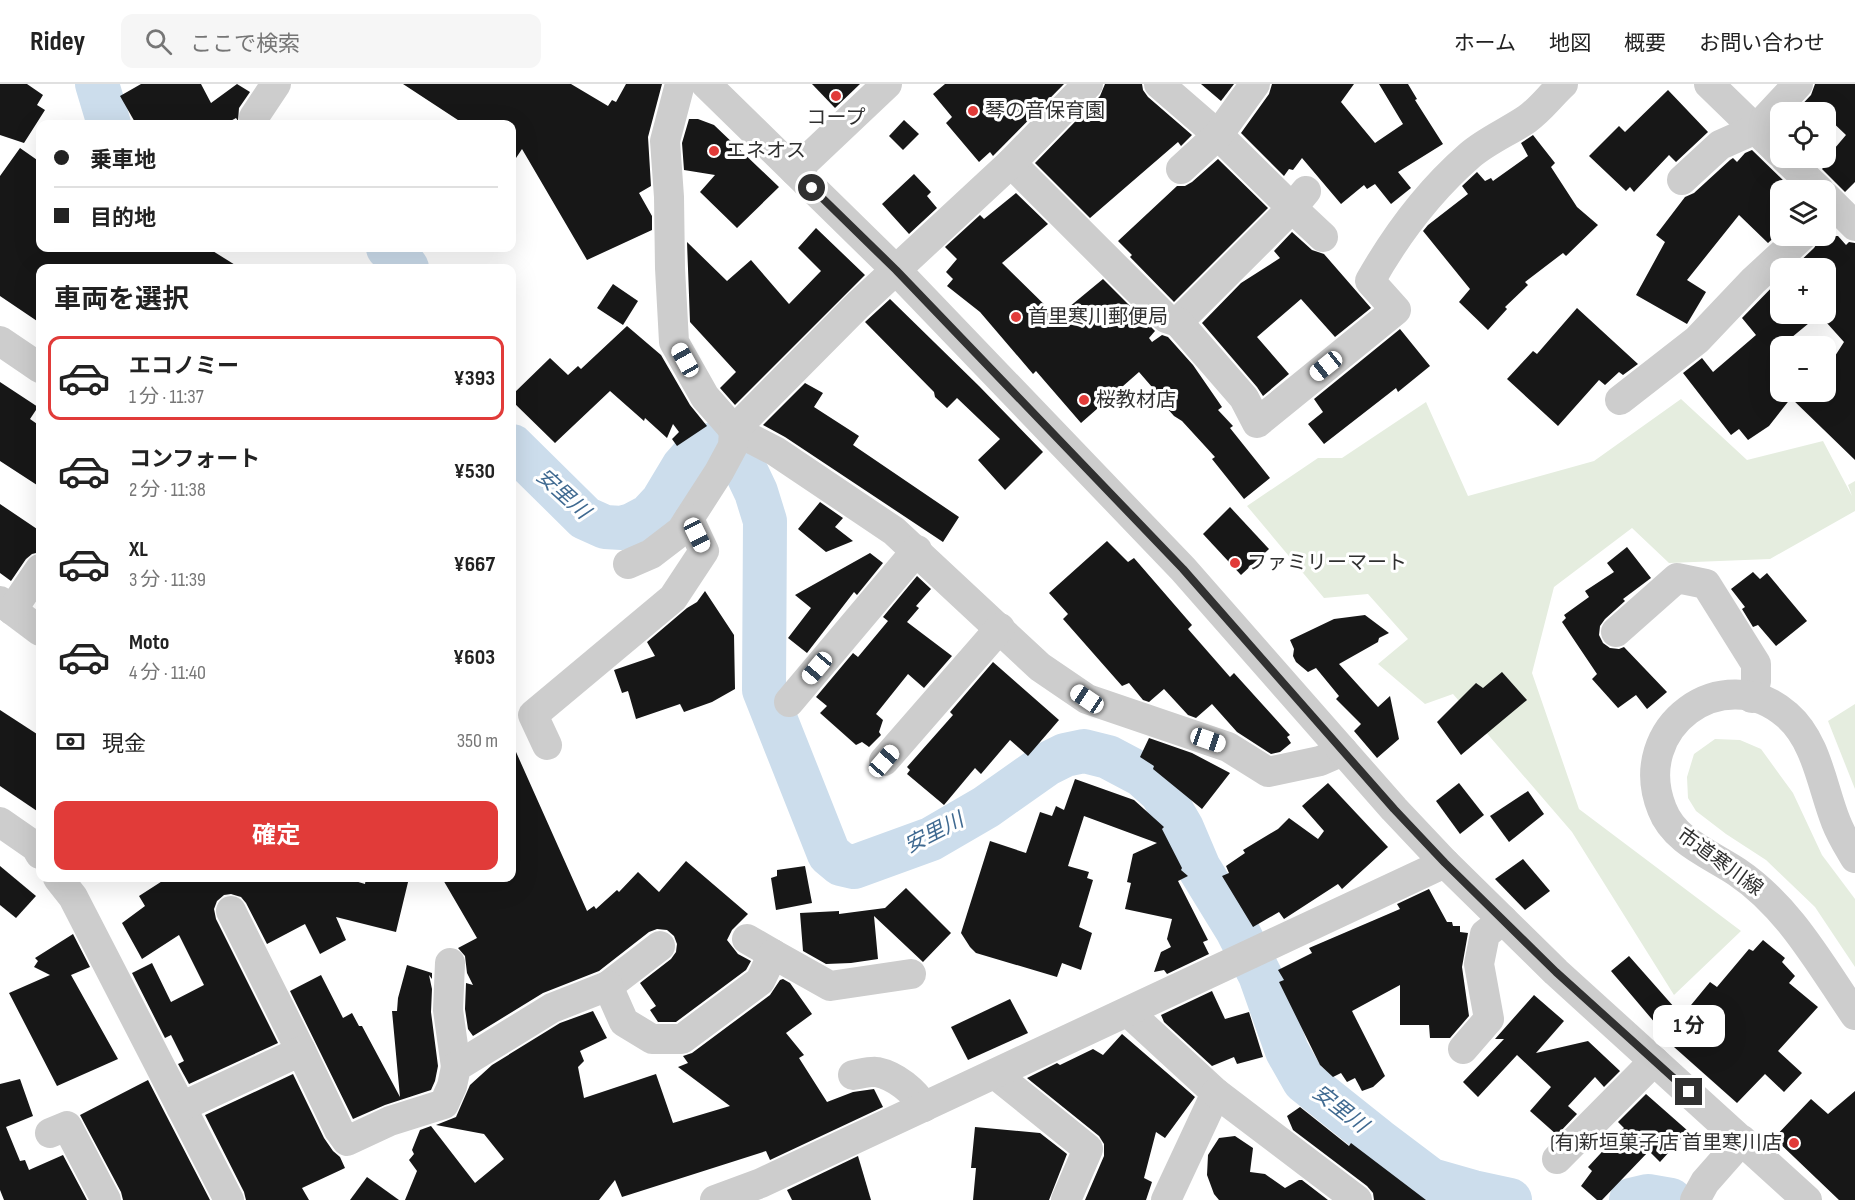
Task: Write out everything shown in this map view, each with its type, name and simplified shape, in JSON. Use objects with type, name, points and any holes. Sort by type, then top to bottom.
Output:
[{"type":"street","points":[[254,117],[276,84]]},
{"type":"street","points":[[680,84],[665,141],[674,342],[705,397],[734,438],[785,457],[894,531],[1040,667],[1087,699],[1228,747],[1268,771],[1320,761],[1343,751]]},
{"type":"street","points":[[706,84],[896,270],[1183,569],[1445,863],[1556,972],[1807,1200]]},
{"type":"street","points":[[795,171],[887,84]]},
{"type":"street","points":[[628,564],[651,554],[681,531],[720,472],[734,438],[858,305],[1011,163],[1088,84]]},
{"type":"street","points":[[1159,84],[1299,200],[1323,237]]},
{"type":"street","points":[[1182,169],[1218,135],[1255,84]]},
{"type":"street","points":[[1011,163],[1166,318],[1178,322],[1244,398],[1257,423],[1396,310],[1370,281],[1386,252],[1447,176],[1471,154],[1529,117],[1563,84]]},
{"type":"street","points":[[1709,84],[1770,143]]},
{"type":"street","points":[[1682,180],[1720,145],[1756,129],[1798,84]]},
{"type":"street","points":[[1795,168],[1806,180]]},
{"type":"street","points":[[1178,322],[1299,200]]},
{"type":"street","points":[[1836,210],[1855,226]]},
{"type":"street","points":[[1620,400],[1697,340],[1753,281],[1791,246]]},
{"type":"street","points":[[0,341],[36,365]]},
{"type":"street","points":[[547,746],[533,715],[674,597],[704,551],[689,519]]},
{"type":"street","points":[[789,702],[917,550]]},
{"type":"street","points":[[36,573],[6,606],[36,628]]},
{"type":"street","points":[[1616,632],[1677,578],[1706,584],[1756,664],[1756,681],[1752,698]]},
{"type":"street","points":[[884,761],[1000,628]]},
{"type":"street","name":"市道寒川線","points":[[1855,858],[1836,822],[1811,750],[1796,723],[1777,707],[1752,698],[1733,695],[1711,699],[1693,706],[1675,721],[1665,734],[1656,757],[1655,779],[1657,797],[1666,818],[1675,831],[1687,841],[1743,877],[1776,905],[1800,934],[1855,1015]]},
{"type":"street","points":[[0,822],[36,847]]},
{"type":"street","points":[[715,1200],[761,1183],[1445,863]]},
{"type":"street","points":[[61,882],[73,897],[228,1200]]},
{"type":"street","points":[[231,911],[339,1130],[348,1141],[390,1121],[444,1104],[452,1086],[456,1066],[448,1010],[450,963]]},
{"type":"street","points":[[1463,1049],[1489,1019],[1479,964],[1485,934],[1503,920]]},
{"type":"street","points":[[747,939],[830,986],[911,974]]},
{"type":"street","points":[[456,1066],[552,1008],[608,986],[660,946]]},
{"type":"street","points":[[608,986],[624,1022],[652,1039],[682,1039],[760,981],[773,954]]},
{"type":"street","points":[[1128,1012],[1216,1093],[1357,1200]]},
{"type":"street","points":[[181,1107],[301,1051]]},
{"type":"street","points":[[1557,1159],[1654,1061]]},
{"type":"street","points":[[853,1074],[876,1072],[898,1081],[918,1097],[924,1107]]},
{"type":"street","points":[[995,1074],[1088,1149],[1066,1200]]},
{"type":"street","points":[[1178,1194],[1216,1093]]},
{"type":"street","points":[[50,1133],[67,1126],[106,1200]]},
{"type":"street","points":[[1696,1196],[1713,1172],[1742,1140]]},
{"type":"shaded area","points":[[1681,399],[1747,460],[1823,441],[1852,496],[1848,485],[1855,481],[1855,511],[1770,559],[1669,563],[1632,528],[1554,587],[1532,673],[1579,809],[1741,931],[1674,995],[1572,832],[1453,694],[1425,704],[1378,664],[1408,639],[1368,594],[1324,598],[1247,506],[1318,458],[1342,458],[1426,402],[1468,496],[1594,461]]},
{"type":"shaded area","points":[[1855,704],[1855,789],[1828,721]]},
{"type":"shaded area","points":[[1715,739],[1740,740],[1761,749],[1793,793],[1822,855],[1855,899],[1855,967],[1815,907],[1766,860],[1696,811],[1688,798],[1687,777],[1694,754]]},
{"type":"building","points":[[0,84],[27,84],[43,95],[37,105],[45,110],[39,120],[36,120],[36,124],[24,143],[0,135]]},
{"type":"building","points":[[141,84],[201,84],[211,103],[237,84],[250,92],[239,108],[238,120],[236,118],[232,120],[134,120],[120,96]]},
{"type":"building","points":[[403,84],[571,84],[608,106],[612,100],[616,102],[626,84],[662,84],[648,137],[651,186],[639,193],[652,216],[652,230],[587,260],[522,149],[516,158],[516,120],[458,120]]},
{"type":"building","name":"コープ","points":[[812,84],[860,84],[835,108]]},
{"type":"building","points":[[945,84],[1064,84],[993,156],[990,152],[979,162],[946,123],[952,117],[933,94]]},
{"type":"building","points":[[1105,84],[1142,84],[1148,97],[1192,135],[1181,146],[1178,142],[1090,218],[1035,163],[1100,96]]},
{"type":"building","points":[[1201,84],[1234,84],[1221,101]]},
{"type":"building","points":[[1272,84],[1354,84],[1341,102],[1375,143],[1403,124],[1379,84],[1408,84],[1417,99],[1415,100],[1443,144],[1398,172],[1411,188],[1391,204],[1375,184],[1367,189],[1364,185],[1341,204],[1302,158],[1293,170],[1289,169],[1284,176],[1241,133],[1269,94]]},
{"type":"building","points":[[1815,84],[1855,84],[1855,182],[1845,192],[1836,180],[1833,180],[1822,169],[1836,168],[1836,147],[1846,135],[1836,126],[1836,102],[1804,102],[1811,95]]},
{"type":"building","points":[[1668,90],[1708,132],[1676,162],[1669,155],[1634,192],[1630,187],[1626,191],[1589,156],[1619,126],[1625,132]]},
{"type":"building","points":[[689,119],[698,119],[714,125],[779,187],[737,228],[700,192],[715,175],[684,170],[682,143]]},
{"type":"building","points":[[904,120],[919,134],[903,150],[889,136]]},
{"type":"building","points":[[1533,135],[1555,163],[1551,167],[1577,207],[1598,225],[1566,256],[1563,253],[1525,282],[1528,285],[1505,307],[1507,309],[1488,330],[1459,302],[1470,289],[1423,231],[1468,194],[1462,186],[1477,172],[1485,181],[1491,178],[1493,181],[1528,156],[1521,143]]},
{"type":"building","points":[[20,148],[36,159],[36,252],[214,252],[234,264],[36,264],[36,320],[0,296],[0,176]]},
{"type":"building","points":[[1752,150],[1783,180],[1770,180],[1770,241],[1768,243],[1739,215],[1687,280],[1706,292],[1687,324],[1636,295],[1665,242],[1656,235],[1685,197],[1694,193],[1730,160],[1733,158],[1737,162],[1745,153]]},
{"type":"building","points":[[1218,159],[1268,208],[1174,302],[1130,257],[1132,255],[1118,241],[1177,186],[1185,186],[1192,182]]},
{"type":"building","points":[[914,174],[931,192],[927,196],[937,208],[909,234],[882,204]]},
{"type":"building","points":[[1016,193],[1048,224],[1002,263],[1057,317],[1103,279],[1155,331],[1149,338],[1152,342],[1162,335],[1168,337],[1193,365],[1222,407],[1218,410],[1233,426],[1230,428],[1270,478],[1244,499],[1212,459],[1215,457],[1182,421],[1174,416],[1139,372],[1081,423],[1036,371],[1033,374],[980,312],[947,286],[953,279],[946,272],[957,259],[945,247],[980,215],[984,219]]},
{"type":"building","points":[[816,228],[865,275],[735,405],[720,388],[736,372],[690,322],[687,242],[727,281],[751,260],[789,304],[821,271],[798,248]]},
{"type":"building","points":[[1292,232],[1312,250],[1324,254],[1371,308],[1335,337],[1301,299],[1257,337],[1289,374],[1263,396],[1202,323],[1241,283],[1280,258],[1274,251]]},
{"type":"building","points":[[1836,236],[1846,245],[1849,242],[1855,243],[1855,460],[1795,402],[1836,402],[1836,354],[1844,342],[1828,324],[1836,324],[1836,258],[1804,258],[1815,246],[1836,246]]},
{"type":"building","points":[[613,284],[638,301],[623,325],[597,308]]},
{"type":"building","points":[[1770,289],[1770,324],[1808,324],[1793,336],[1770,336],[1770,402],[1788,402],[1769,426],[1748,440],[1739,429],[1731,435],[1683,373],[1702,358],[1713,372],[1756,335],[1742,318]]},
{"type":"building","points":[[890,299],[1043,452],[1005,490],[978,460],[1000,439],[957,398],[947,408],[865,322]]},
{"type":"building","points":[[1577,308],[1638,364],[1623,375],[1619,372],[1605,385],[1599,380],[1558,426],[1507,379],[1533,351],[1537,354]]},
{"type":"building","points":[[627,326],[661,355],[690,405],[707,426],[677,446],[672,439],[679,432],[673,424],[667,438],[610,391],[555,443],[516,405],[516,391],[550,358],[568,375],[578,366],[581,369]]},
{"type":"building","points":[[1400,329],[1430,366],[1398,392],[1396,388],[1324,444],[1308,424],[1323,412],[1314,399]]},
{"type":"building","points":[[0,382],[36,406],[30,419],[36,423],[36,484],[0,461]]},
{"type":"building","points":[[805,383],[823,393],[814,407],[859,436],[853,445],[959,517],[943,542],[785,437],[763,425]]},
{"type":"building","points":[[820,502],[843,518],[835,527],[853,541],[826,552],[798,529]]},
{"type":"building","points":[[0,504],[36,528],[36,553],[26,559],[11,581],[0,573]]},
{"type":"building","points":[[1230,507],[1269,549],[1241,575],[1203,534]]},
{"type":"building","points":[[1107,541],[1128,562],[1134,558],[1192,625],[1188,629],[1230,677],[1234,673],[1290,735],[1287,737],[1291,743],[1280,752],[1271,754],[1237,732],[1212,704],[1196,718],[1188,715],[1164,689],[1149,702],[1143,700],[1129,683],[1122,686],[1063,619],[1068,614],[1049,593]]},
{"type":"building","points":[[1627,547],[1651,578],[1623,599],[1625,601],[1600,626],[1599,635],[1603,643],[1610,648],[1624,647],[1667,692],[1647,709],[1636,695],[1618,708],[1592,679],[1597,674],[1562,622],[1566,618],[1564,615],[1589,597],[1585,591],[1614,572],[1607,563]]},
{"type":"building","points":[[870,553],[883,563],[857,595],[854,592],[807,653],[788,638],[811,608],[795,595]]},
{"type":"building","points":[[1753,572],[1760,579],[1767,573],[1807,621],[1776,646],[1758,625],[1753,627],[1742,609],[1745,607],[1731,589]]},
{"type":"building","points":[[917,576],[931,589],[916,606],[919,608],[907,622],[952,656],[924,688],[908,674],[876,714],[883,720],[879,732],[881,735],[869,747],[862,742],[856,745],[820,713],[827,706],[816,697],[853,653],[858,657],[888,621],[883,617]]},
{"type":"building","points":[[705,591],[734,635],[735,689],[712,702],[684,712],[680,704],[636,719],[628,691],[622,693],[614,670],[655,656],[647,642],[697,602]]},
{"type":"building","points":[[1365,615],[1389,633],[1379,638],[1378,642],[1339,664],[1378,707],[1390,696],[1399,739],[1377,758],[1354,731],[1361,724],[1336,699],[1339,696],[1316,668],[1308,672],[1296,662],[1290,640],[1334,619]]},
{"type":"building","points":[[993,662],[1059,720],[1028,756],[1010,740],[981,774],[975,768],[944,805],[907,774],[910,770],[907,767],[953,715],[950,712]]},
{"type":"building","points":[[1502,672],[1527,700],[1461,755],[1437,722],[1476,683],[1483,688]]},
{"type":"building","points":[[0,710],[36,733],[36,810],[0,786]]},
{"type":"building","points":[[1149,738],[1192,753],[1230,773],[1202,809],[1153,769],[1154,766],[1140,757]]},
{"type":"building","points":[[516,752],[587,911],[594,906],[596,909],[617,890],[619,892],[638,872],[659,892],[686,861],[748,914],[732,930],[727,940],[738,954],[751,961],[746,970],[676,1022],[658,1022],[650,1010],[656,1006],[640,983],[671,959],[676,952],[677,944],[674,936],[667,930],[657,929],[649,932],[599,971],[543,993],[473,1036],[468,1029],[465,1009],[466,983],[473,985],[467,973],[465,956],[458,948],[477,938],[444,882],[516,882]]},
{"type":"building","points":[[1075,779],[1134,800],[1164,827],[1162,829],[1181,870],[1188,876],[1178,881],[1208,940],[1203,942],[1209,954],[1167,974],[1164,970],[1154,972],[1161,952],[1171,947],[1167,939],[1172,919],[1125,909],[1131,883],[1127,882],[1133,854],[1157,843],[1084,816],[1068,866],[1089,872],[1087,878],[1093,880],[1079,927],[1092,933],[1081,970],[1062,963],[1057,977],[976,953],[970,947],[961,933],[990,841],[1026,853],[1040,812],[1052,816],[1056,806],[1064,810]]},
{"type":"building","points":[[1328,783],[1388,847],[1342,889],[1338,884],[1284,919],[1279,912],[1253,927],[1222,876],[1229,873],[1226,866],[1245,853],[1243,850],[1278,829],[1289,818],[1318,839],[1324,831],[1302,806]]},
{"type":"building","points":[[1459,783],[1484,815],[1460,834],[1436,801]]},
{"type":"building","points":[[1528,791],[1544,814],[1509,842],[1490,816]]},
{"type":"building","points":[[1523,859],[1550,891],[1525,910],[1495,879]]},
{"type":"building","points":[[0,866],[36,896],[16,918],[0,905]]},
{"type":"building","points":[[805,866],[812,903],[776,910],[771,878],[777,876],[777,870]]},
{"type":"building","points":[[161,882],[358,882],[365,884],[365,882],[408,882],[396,932],[336,917],[346,940],[320,954],[305,924],[267,944],[241,897],[231,894],[224,895],[217,901],[214,909],[216,919],[278,1043],[189,1084],[178,1064],[184,1061],[171,1035],[165,1038],[132,973],[152,963],[171,1002],[204,985],[179,935],[142,959],[122,923],[145,906],[139,896]]},
{"type":"building","points":[[906,888],[951,933],[923,962],[874,916],[878,959],[826,964],[803,951],[800,913],[839,911],[839,914],[885,908]]},
{"type":"building","points":[[1429,889],[1447,922],[1452,922],[1453,926],[1460,926],[1460,932],[1468,933],[1462,967],[1469,1016],[1450,1038],[1430,1038],[1429,1025],[1400,1025],[1400,985],[1352,1011],[1385,1076],[1373,1087],[1362,1091],[1355,1078],[1347,1082],[1341,1073],[1333,1077],[1320,1065],[1279,982],[1284,980],[1278,970],[1312,953],[1309,948],[1400,909],[1397,904]]},
{"type":"building","points":[[73,934],[90,967],[71,975],[118,1059],[57,1086],[9,993],[50,975],[34,967],[38,961],[35,958]]},
{"type":"building","points":[[1763,940],[1785,958],[1782,962],[1795,976],[1789,983],[1818,1007],[1778,1051],[1802,1073],[1784,1092],[1765,1074],[1737,1103],[1665,1039],[1667,1037],[1611,971],[1629,956],[1682,1016],[1710,982],[1717,987],[1749,949],[1753,951]]},
{"type":"building","points":[[407,965],[432,973],[432,979],[429,975],[432,989],[431,1012],[438,1066],[435,1081],[431,1090],[385,1105],[353,1119],[290,991],[321,975],[343,1018],[352,1013],[359,1026],[362,1026],[400,1097],[392,1011],[397,1011]]},
{"type":"building","points":[[783,979],[790,983],[812,1014],[786,1033],[804,1055],[799,1058],[827,1102],[853,1092],[874,1089],[883,1107],[770,1160],[766,1151],[622,1197],[615,1180],[599,1200],[405,1200],[417,1171],[409,1160],[414,1154],[412,1150],[420,1130],[431,1126],[475,1183],[504,1159],[484,1134],[436,1125],[456,1117],[470,1085],[492,1065],[560,1023],[593,1011],[607,1038],[580,1051],[584,1061],[578,1067],[584,1098],[656,1074],[673,1123],[730,1106],[678,1067],[688,1063],[683,1056],[692,1053],[770,995]]},
{"type":"building","points":[[1212,991],[1225,1019],[1249,1012],[1263,1057],[1237,1064],[1234,1057],[1212,1066],[1164,1022],[1161,1015]]},
{"type":"building","points":[[1534,995],[1564,1021],[1536,1053],[1588,1041],[1620,1071],[1604,1087],[1595,1077],[1568,1106],[1577,1114],[1557,1135],[1530,1111],[1551,1087],[1517,1055],[1478,1097],[1463,1082],[1504,1039],[1495,1039]]},
{"type":"building","points":[[1010,999],[1028,1033],[968,1060],[951,1027]]},
{"type":"building","points":[[1122,1034],[1195,1097],[1165,1138],[1156,1132],[1144,1178],[1152,1182],[1146,1200],[1085,1200],[1104,1156],[1104,1144],[1099,1136],[1027,1078],[1093,1049],[1103,1055]]},
{"type":"building","points":[[293,1074],[324,1138],[340,1157],[345,1168],[302,1188],[309,1200],[246,1200],[205,1115]]},
{"type":"building","points":[[20,1079],[33,1116],[6,1127],[20,1161],[25,1160],[29,1170],[63,1155],[87,1200],[4,1200],[0,1190],[0,1084]]},
{"type":"building","points":[[148,1080],[210,1200],[123,1200],[121,1192],[80,1115]]},
{"type":"building","points":[[1855,1091],[1855,1200],[1839,1200],[1774,1138],[1811,1099],[1828,1114]]},
{"type":"building","points":[[1646,1094],[1688,1131],[1660,1162],[1649,1151],[1602,1200],[1597,1200],[1581,1186],[1592,1171],[1588,1167],[1624,1128],[1618,1122]]},
{"type":"building","points":[[1300,1107],[1349,1146],[1351,1143],[1426,1200],[1374,1200],[1373,1193],[1367,1186],[1293,1130],[1287,1116]]},
{"type":"building","points":[[975,1127],[1040,1133],[1067,1154],[1049,1200],[973,1200],[976,1168],[971,1168]]},
{"type":"building","points":[[1235,1136],[1253,1148],[1250,1172],[1265,1174],[1285,1188],[1302,1180],[1328,1200],[1219,1200],[1214,1194],[1207,1175],[1208,1155],[1219,1138]]},
{"type":"building","points":[[858,1156],[871,1200],[792,1200],[787,1190]]},
{"type":"building","points":[[367,1177],[399,1200],[350,1200]]},
{"type":"waterway","name":"安里川","points":[[97,84],[108,120]]},
{"type":"waterway","name":"安里川","points":[[393,252],[404,264]]},
{"type":"waterway","name":"安里川","points":[[516,450],[585,518],[605,527],[622,528],[649,516],[662,502],[683,467],[697,451],[709,445],[718,446],[746,471],[756,492],[765,521],[764,690],[829,854],[841,864],[854,867],[931,839],[986,807],[1047,764],[1065,755],[1084,751],[1108,757],[1142,775],[1161,792],[1182,828],[1199,868],[1237,930],[1260,975],[1287,1051],[1304,1081],[1431,1180],[1510,1200]]},
{"type":"waterway","name":"安里川","points":[[1631,1200],[1648,1196],[1671,1200]]},
{"type":"place","name":"コープ","points":[[836,96]]},
{"type":"place","name":"琴の音保育園","points":[[973,111]]},
{"type":"place","name":"エネオス","points":[[714,151]]},
{"type":"place","name":"首里寒川郵便局","points":[[1016,317]]},
{"type":"place","name":"桜教材店","points":[[1084,400]]},
{"type":"place","name":"ファミリーマート","points":[[1235,563]]},
{"type":"place","name":"(有)新垣菓子店 首里寒川店","points":[[1794,1143]]},
{"type":"route","points":[[812,188],[896,270],[1183,569],[1394,809],[1445,863],[1556,972],[1689,1092]]}]
